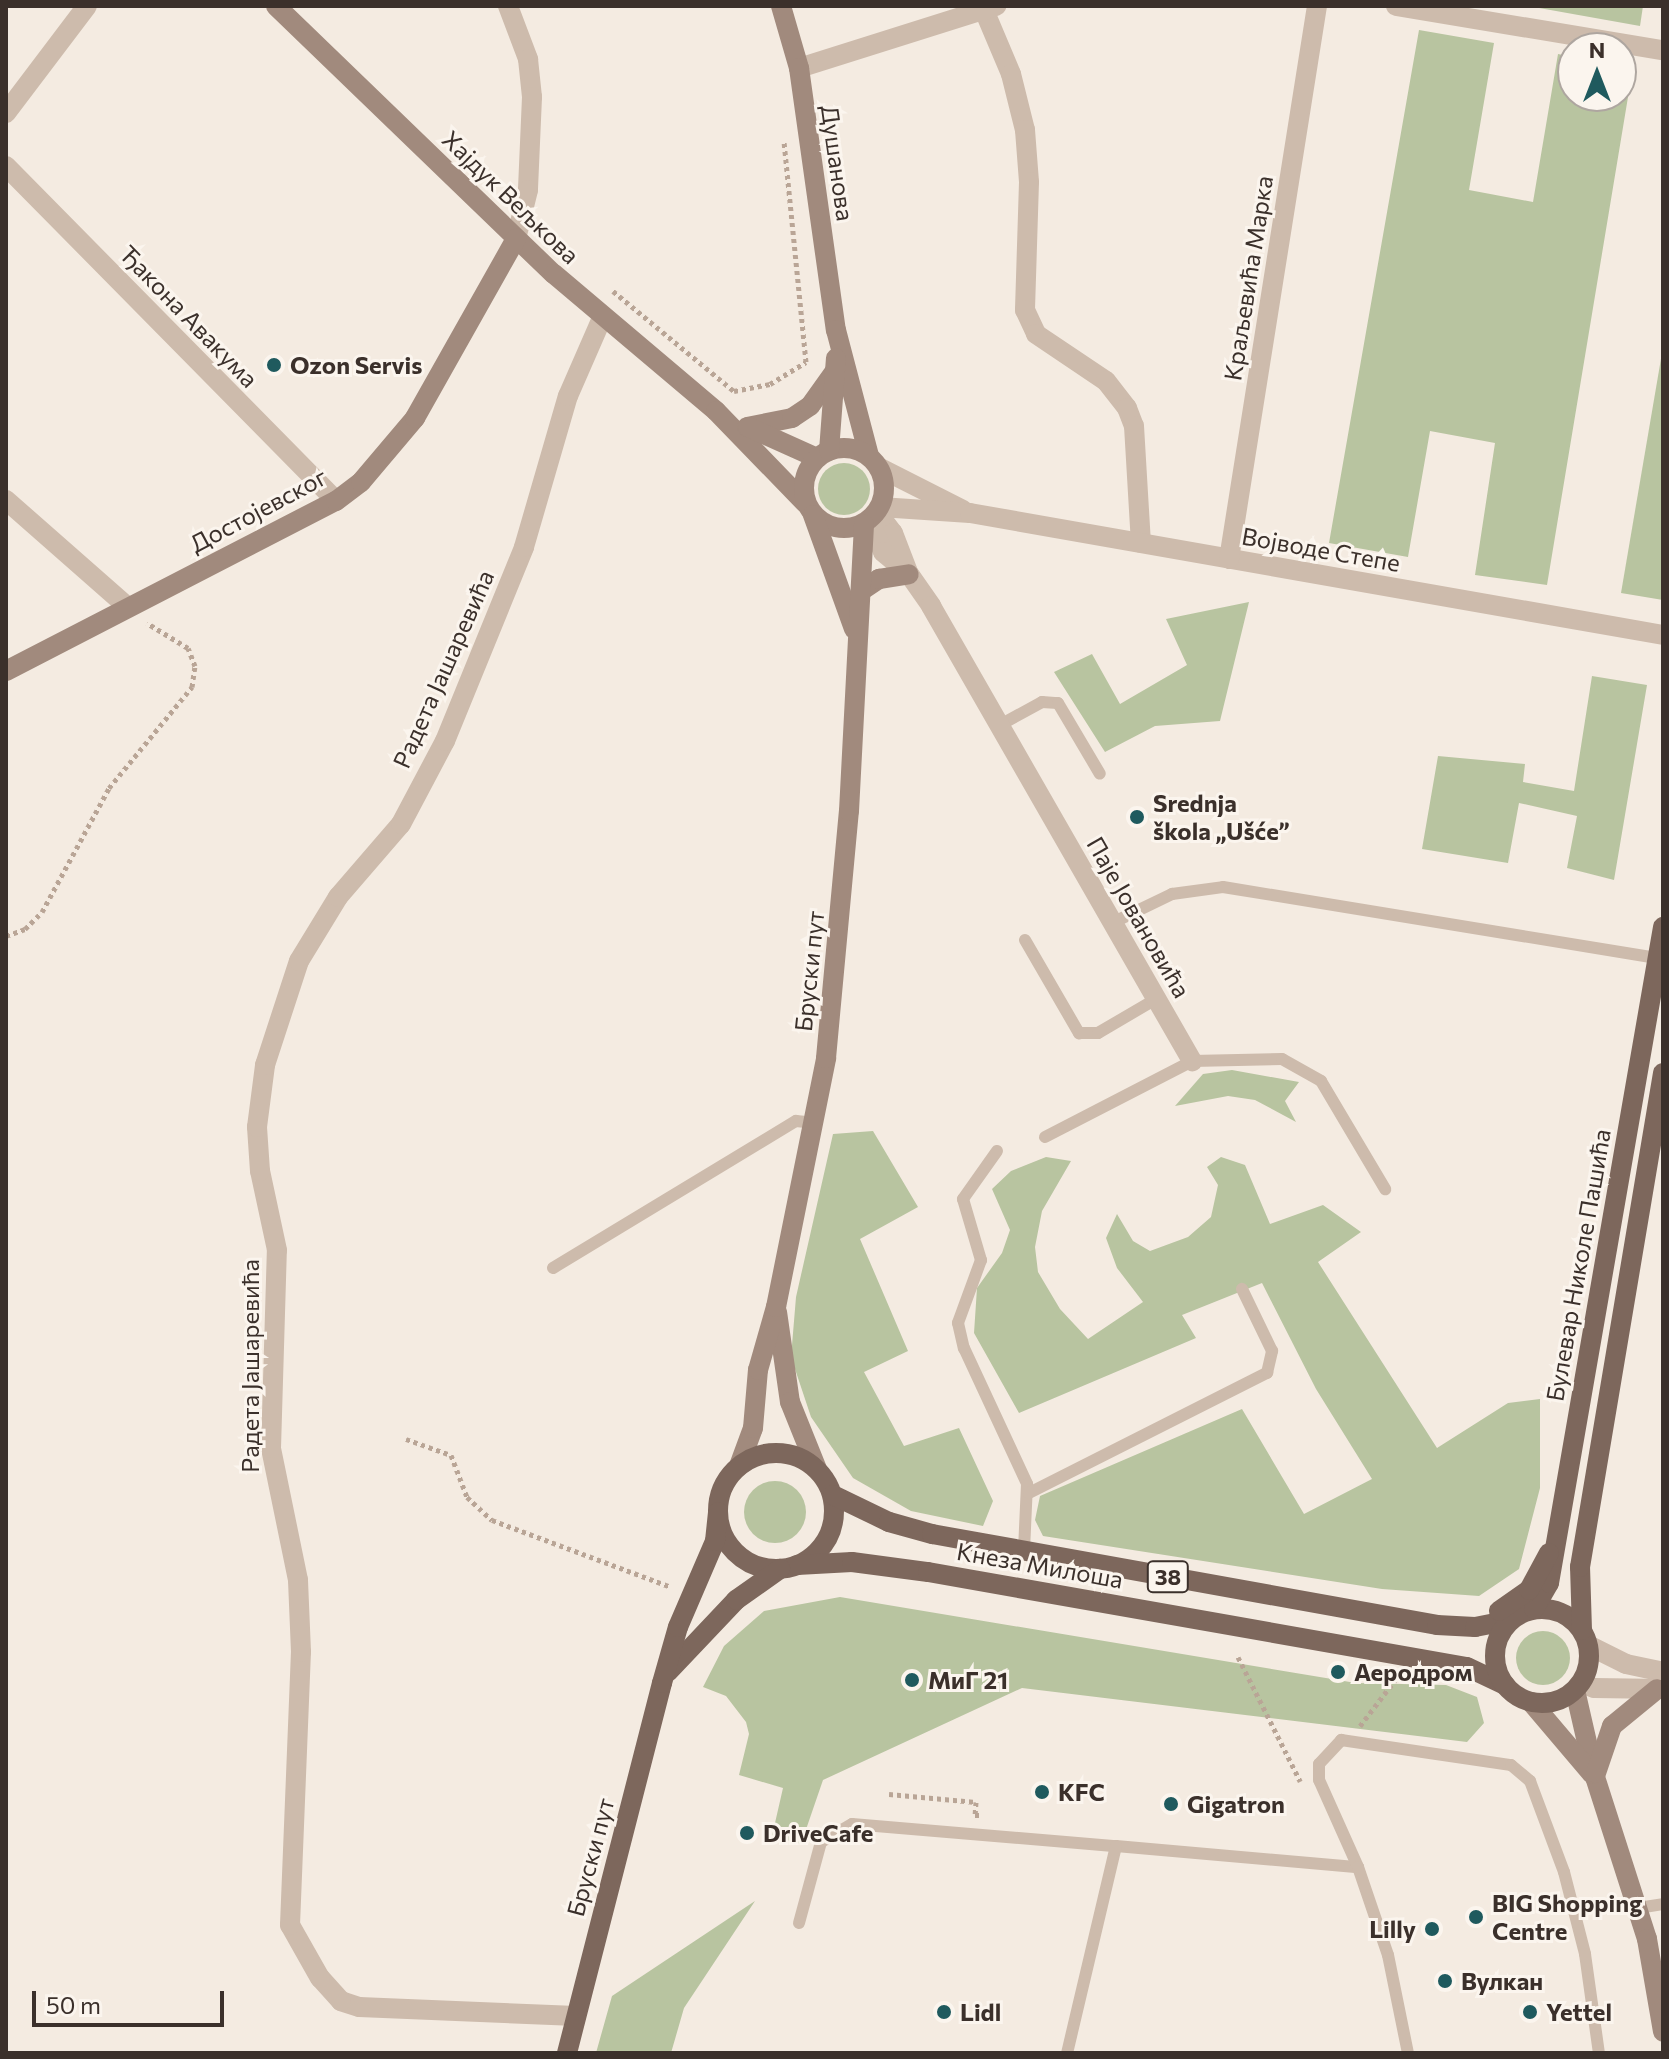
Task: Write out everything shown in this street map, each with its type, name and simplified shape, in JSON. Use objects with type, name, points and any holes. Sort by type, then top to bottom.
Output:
[{"type":"main road","name":"Хајдук Вељкова","points":[[276,6],[516,239],[602,318],[720,414]]},
{"type":"main road","name":"Душанова","points":[[781,6],[799,68],[836,330],[874,462]]},
{"type":"main road","name":"Достојевског","points":[[6,671],[336,501],[382,461],[407,430],[516,239]]},
{"type":"main road","name":"Душанова","points":[[823,454],[835,371],[836,330]]},
{"type":"main road","points":[[747,427],[773,424],[801,412],[835,371]]},
{"type":"main road","points":[[720,414],[823,454],[850,448],[874,462],[884,494],[873,516],[837,528],[810,510],[720,414]]},
{"type":"main road","points":[[810,510],[805,474],[823,454]]},
{"type":"main road","name":"Бруски пут","points":[[810,510],[856,637]]},
{"type":"main road","name":"Бруски пут","points":[[739,1466],[753,1428],[758,1370],[776,1307],[816,1123],[836,983],[856,637],[873,516]]},
{"type":"main road","points":[[861,591],[879,579],[909,574]]},
{"type":"main road","name":"Булевар Николе Пашића","points":[[1534,1609],[1549,1583],[1663,927]]},
{"type":"main road","points":[[1663,1073],[1580,1567],[1577,1602],[1585,1638],[1578,1686],[1595,1777],[1638,1908],[1663,2032]]},
{"type":"main road","name":"Бруски пут","points":[[776,1307],[790,1402],[817,1469]]},
{"type":"main road","points":[[718,1512],[724,1487],[739,1466],[770,1453],[787,1454],[817,1469],[833,1495],[830,1533],[817,1553],[789,1567]]},
{"type":"main road","name":"Кнеза Милоша","points":[[833,1495],[889,1522],[1024,1551],[1454,1627],[1510,1620]]},
{"type":"main road","name":"Бруски пут","points":[[567,2053],[664,1679],[691,1597],[715,1541],[718,1512]]},
{"type":"main road","name":"38","points":[[718,1512],[721,1530],[744,1560],[789,1567]]},
{"type":"main road","points":[[1454,1627],[1517,1603],[1556,1543]]},
{"type":"main road","name":"Кнеза Милоша","points":[[789,1567],[852,1562],[928,1572],[1467,1667],[1505,1685]]},
{"type":"main road","name":"Бруски пут","points":[[664,1679],[727,1608],[789,1567]]},
{"type":"main road","points":[[1534,1609],[1561,1613],[1585,1638]]},
{"type":"main road","name":"38","points":[[1510,1620],[1534,1609]]},
{"type":"main road","points":[[1505,1685],[1494,1659],[1501,1631],[1510,1620]]},
{"type":"main road","points":[[1595,1777],[1612,1726],[1661,1683]]},
{"type":"main road","name":"38","points":[[1505,1685],[1531,1702]]},
{"type":"main road","points":[[1531,1702],[1547,1703],[1578,1686]]},
{"type":"main road","points":[[1531,1702],[1595,1777]]},
{"type":"street","points":[[6,113],[87,6]]},
{"type":"street","points":[[508,6],[528,59],[532,97],[528,190],[516,239]]},
{"type":"street","name":"Краљевића Марка","points":[[1229,559],[1317,6]]},
{"type":"street","points":[[1396,6],[1663,50]]},
{"type":"street","points":[[799,68],[954,12],[990,8],[1025,130],[1025,310],[1036,334],[1106,381],[1127,408],[1142,510],[1141,543]]},
{"type":"street","name":"Ђакона Авакума","points":[[6,166],[336,501]]},
{"type":"street","name":"Радета Јашаревића","points":[[576,2016],[359,2007],[341,2001],[320,1978],[290,1925],[301,1652],[298,1580],[271,1448],[277,1250],[260,1171],[257,1127],[265,1065],[299,961],[338,897],[401,824],[445,741],[524,547],[568,396],[602,318]]},
{"type":"street","name":"Војводе Степе","points":[[874,462],[970,513]]},
{"type":"street","points":[[6,500],[128,607]]},
{"type":"street","name":"Војводе Степе","points":[[873,516],[970,513],[1663,635]]},
{"type":"street","name":"Паје Јовановића","points":[[873,516],[893,533],[909,574],[1000,725],[1192,1061]]},
{"type":"street","points":[[1585,1638],[1661,1683]]},
{"type":"street","points":[[1578,1686],[1594,1688],[1661,1683]]},
{"type":"lane","points":[[1000,725],[1042,702],[1058,703],[1100,774]]},
{"type":"lane","points":[[1112,923],[1172,894],[1223,887],[1658,958]]},
{"type":"lane","points":[[1025,940],[1079,1033],[1098,1033],[1156,999]]},
{"type":"lane","points":[[1045,1137],[1192,1061],[1267,1058],[1310,1071],[1321,1081],[1385,1189]]},
{"type":"lane","points":[[553,1268],[796,1121],[816,1123]]},
{"type":"lane","points":[[997,1151],[963,1199],[981,1260],[958,1323],[964,1348],[1029,1493],[1024,1551]]},
{"type":"lane","points":[[1029,1493],[1267,1373],[1272,1351],[1242,1289]]},
{"type":"lane","points":[[1408,2053],[1388,1955],[1358,1867],[1319,1780],[1319,1764],[1328,1749],[1349,1739],[1452,1753],[1522,1771],[1546,1818],[1576,1911],[1599,2053]]},
{"type":"lane","points":[[799,1923],[807,1878],[821,1842],[852,1824],[1358,1867]]},
{"type":"lane","points":[[1067,2053],[1116,1846]]},
{"type":"lane","points":[[1638,1908],[1663,1904]]},
{"type":"path","points":[[605,284],[734,391],[770,384],[806,362],[783,127]]},
{"type":"path","points":[[6,936],[25,929],[42,912],[109,788],[192,687],[195,666],[188,648],[128,607]]},
{"type":"path","points":[[406,1439],[451,1455],[467,1497],[492,1520],[646,1574],[691,1597]]},
{"type":"path","points":[[1238,1657],[1304,1789]]},
{"type":"path","points":[[1349,1739],[1395,1680]]},
{"type":"path","points":[[889,1794],[976,1802],[975,1815],[990,1816]]},
{"type":"green space","points":[[1528,6],[1643,6],[1640,26]]},
{"type":"green space","points":[[1419,30],[1494,43],[1469,190],[1533,202],[1557,60],[1557,112],[1626,112],[1547,585],[1475,575],[1495,443],[1430,431],[1408,557],[1329,543]]},
{"type":"green space","points":[[1663,347],[1663,600],[1621,593]]},
{"type":"green space","points":[[844,463],[862,471],[870,489],[862,507],[844,515],[826,507],[818,489],[826,471]]},
{"type":"green space","points":[[1249,602],[1220,721],[1155,726],[1105,752],[1054,672],[1092,654],[1120,704],[1187,665],[1166,619]]},
{"type":"green space","points":[[1592,676],[1647,685],[1614,880],[1567,868],[1577,816],[1519,803],[1508,863],[1422,849],[1438,756],[1525,764],[1523,782],[1574,791]]},
{"type":"green space","points":[[1232,1070],[1299,1082],[1285,1101],[1296,1122],[1255,1100],[1228,1096],[1175,1106],[1203,1074]]},
{"type":"green space","points":[[873,1131],[918,1207],[860,1239],[908,1351],[864,1372],[904,1446],[959,1428],[993,1501],[983,1526],[911,1511],[853,1478],[811,1417],[791,1357],[796,1297],[833,1134]]},
{"type":"green space","points":[[1046,1157],[1071,1161],[1042,1211],[1035,1247],[1038,1272],[1060,1309],[1088,1339],[1143,1302],[1117,1268],[1106,1238],[1117,1214],[1133,1241],[1150,1251],[1188,1237],[1211,1217],[1218,1185],[1207,1167],[1221,1157],[1245,1165],[1270,1224],[1323,1205],[1361,1232],[1318,1262],[1437,1448],[1508,1403],[1540,1399],[1540,1488],[1519,1569],[1479,1596],[1382,1589],[1043,1536],[1035,1520],[1040,1496],[1242,1409],[1304,1514],[1372,1479],[1316,1389],[1262,1283],[1182,1315],[1196,1338],[1019,1413],[974,1333],[977,1288],[1002,1253],[1010,1230],[992,1189],[1011,1171]]},
{"type":"green space","points":[[775,1481],[787,1483],[797,1490],[804,1500],[804,1524],[797,1534],[787,1541],[775,1543],[763,1541],[753,1534],[746,1524],[744,1512],[746,1500],[753,1490],[763,1483]]},
{"type":"green space","points":[[840,1597],[1356,1683],[1446,1685],[1477,1697],[1484,1723],[1467,1742],[1022,1688],[823,1780],[801,1844],[772,1836],[783,1788],[739,1775],[749,1734],[746,1722],[726,1696],[703,1687],[724,1646],[764,1611]]},
{"type":"green space","points":[[1543,1631],[1562,1639],[1570,1658],[1562,1677],[1543,1685],[1524,1677],[1516,1658],[1524,1639]]},
{"type":"green space","points":[[755,1901],[684,2008],[671,2053],[596,2053],[612,1996]]},
{"type":"place","name":"Ozon Servis","points":[[274,365]]},
{"type":"place","name":"Srednja škola „Ušće”","points":[[1137,817]]},
{"type":"place","name":"Аеродром","points":[[1338,1672]]},
{"type":"place","name":"МиГ 21","points":[[912,1680]]},
{"type":"place","name":"KFC","points":[[1042,1792]]},
{"type":"place","name":"Gigatron","points":[[1171,1804]]},
{"type":"place","name":"DriveCafe","points":[[747,1833]]},
{"type":"place","name":"BIG Shopping Centre","points":[[1476,1917]]},
{"type":"place","name":"Lilly","points":[[1432,1929]]},
{"type":"place","name":"Вулкан","points":[[1445,1981]]},
{"type":"place","name":"Lidl","points":[[944,2012]]},
{"type":"place","name":"Yettel","points":[[1530,2012]]}]
